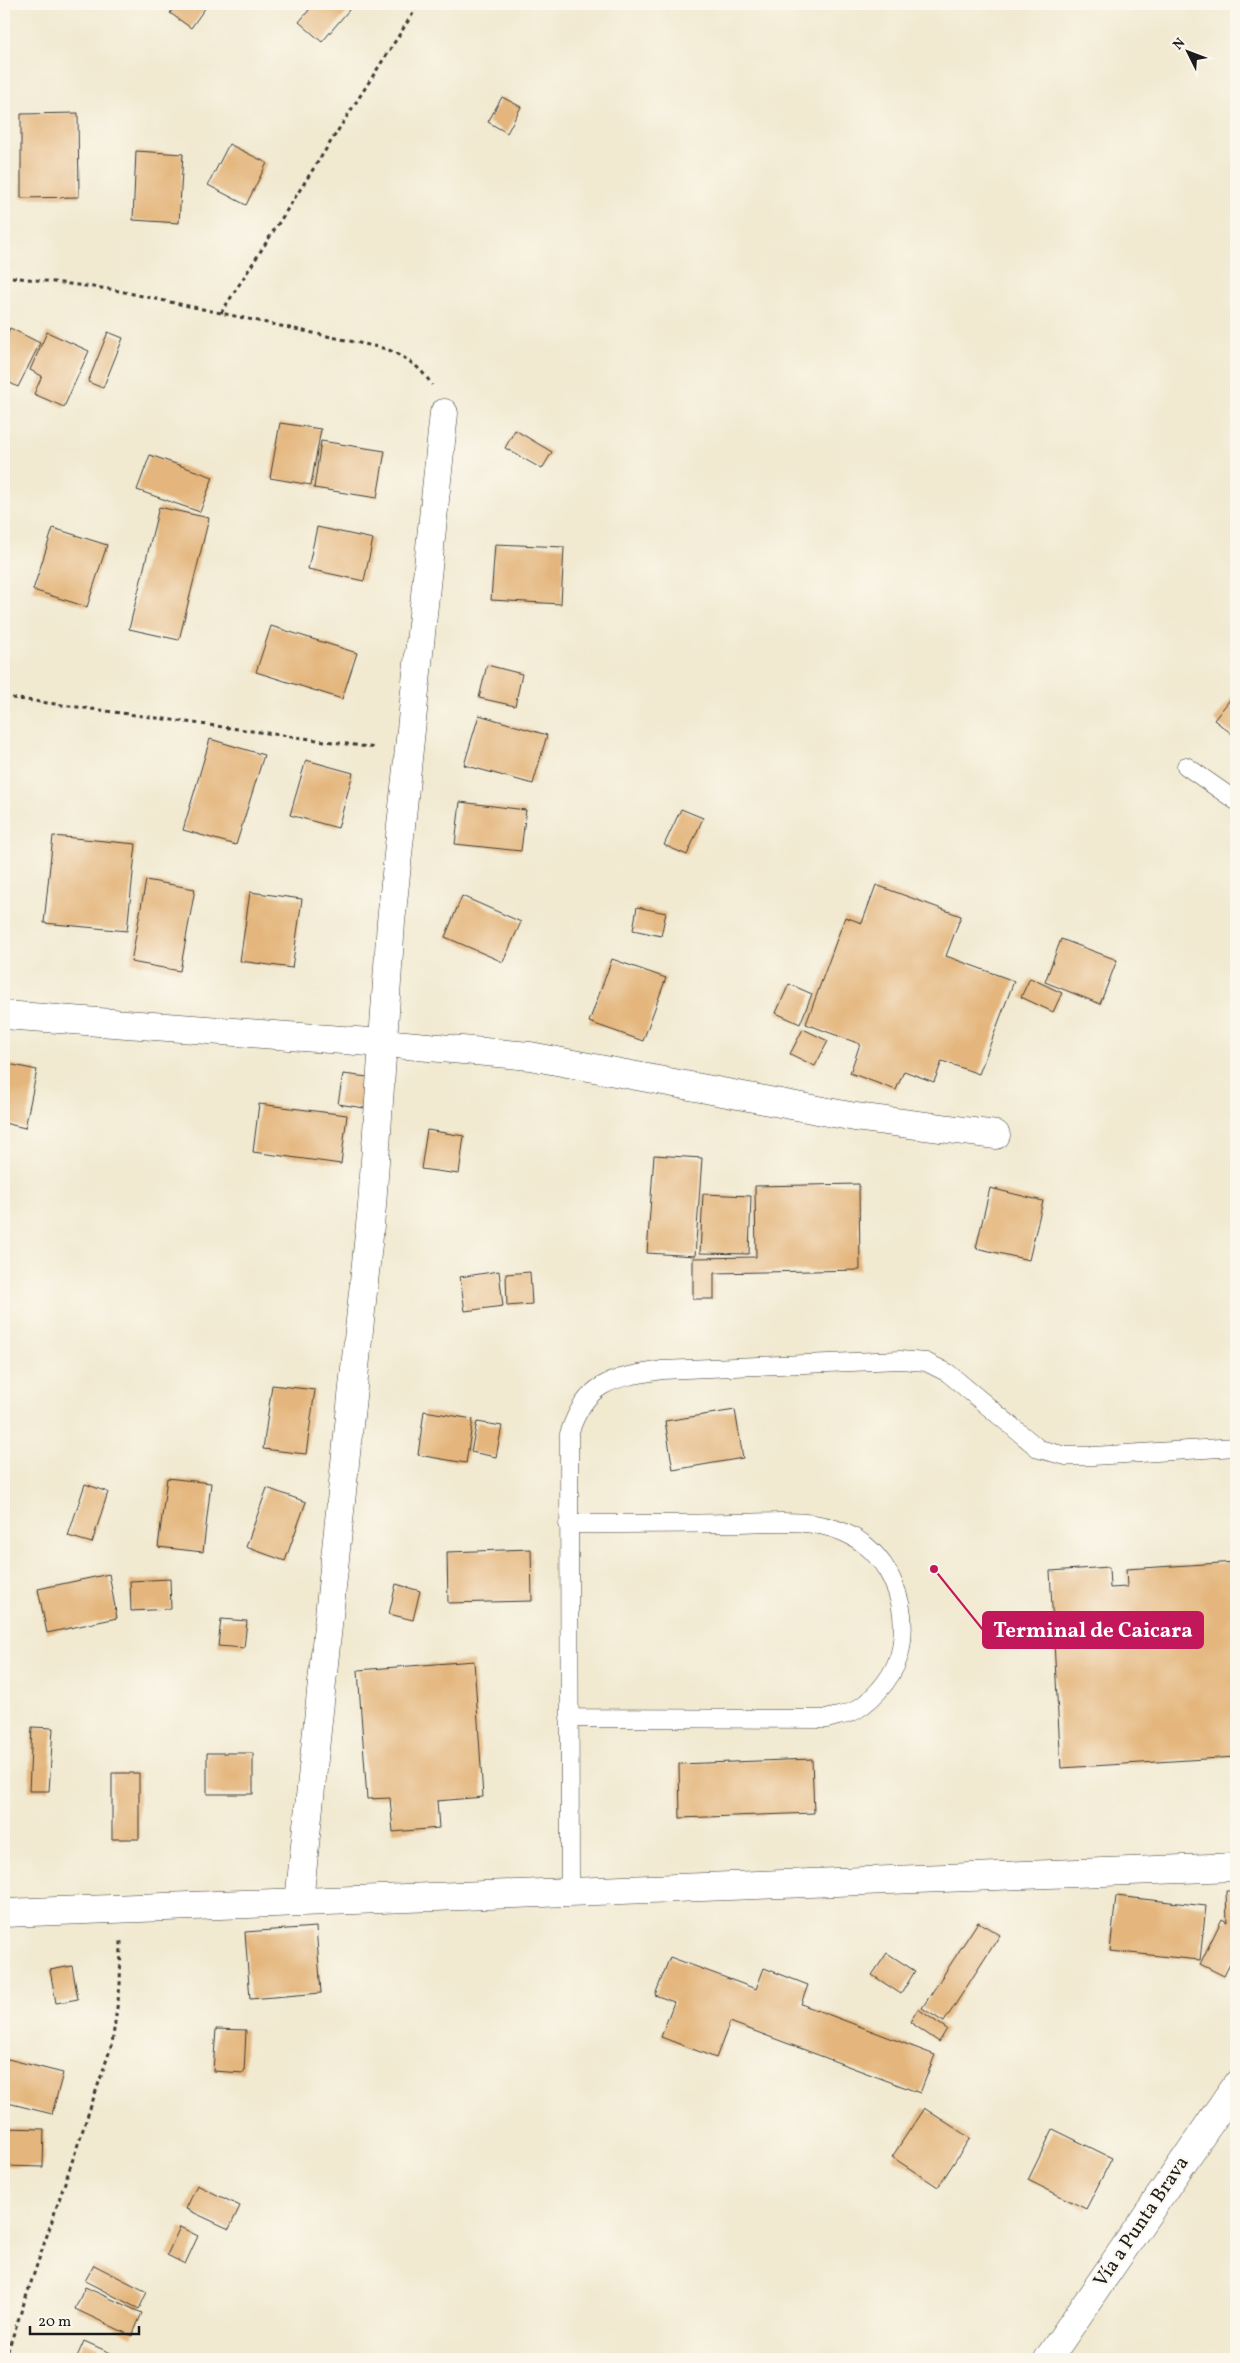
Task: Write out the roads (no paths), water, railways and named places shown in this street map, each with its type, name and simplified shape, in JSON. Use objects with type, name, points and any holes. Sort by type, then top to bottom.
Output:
[{"type":"street","points":[[299,1902],[372,1206],[391,922],[444,413]]},
{"type":"street","points":[[4,1015],[384,1043],[530,1056],[855,1116],[996,1135]]},
{"type":"street","points":[[4,1913],[1236,1867]]},
{"type":"street","name":"Vía a Punta Brava","points":[[1048,2359],[1236,2085]]},
{"type":"lane","points":[[1186,766],[1236,801]]},
{"type":"lane","points":[[570,1892],[569,1434],[576,1414],[589,1396],[606,1382],[623,1376],[662,1370],[900,1360],[926,1362],[948,1373],[970,1389],[1039,1449],[1066,1456],[1093,1456],[1236,1447]]},
{"type":"lane","points":[[568,1524],[816,1524],[843,1532],[867,1547],[885,1566],[897,1589],[904,1631],[900,1656],[888,1680],[855,1711],[827,1719],[569,1718]]},
{"type":"place","name":"Terminal de Caicara","points":[[934,1569]]}]
